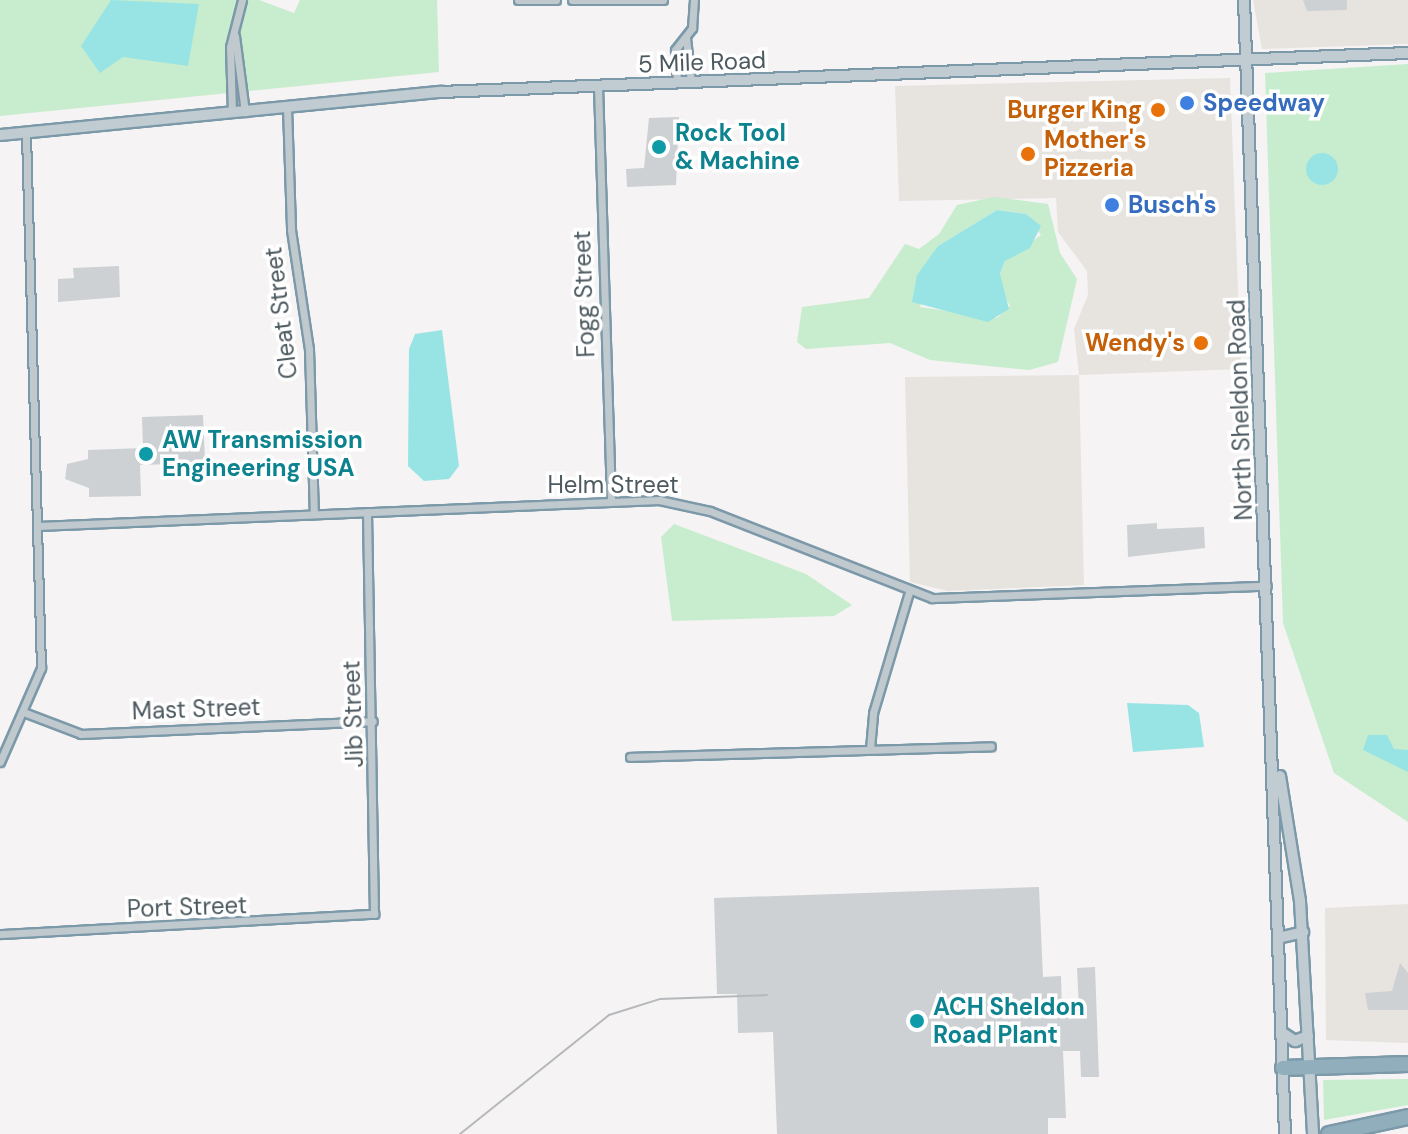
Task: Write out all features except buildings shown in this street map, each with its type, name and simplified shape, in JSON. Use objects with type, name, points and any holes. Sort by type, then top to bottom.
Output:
[{"type":"highway","points":[[1283,1068],[1408,1064]]},
{"type":"highway","points":[[1329,1134],[1408,1117]]},
{"type":"main road","name":"North Sheldon Road","points":[[1244,0],[1275,758],[1285,1134]]},
{"type":"main road","name":"5 Mile Road","points":[[0,135],[287,107],[598,86],[1408,53]]},
{"type":"main road","name":"North Sheldon Road","points":[[1275,758],[1303,932],[1313,1134]]},
{"type":"main road","points":[[1278,938],[1303,932]]},
{"type":"main road","points":[[1281,1032],[1295,1041],[1308,1036]]},
{"type":"street","points":[[232,113],[235,36],[242,0]]},
{"type":"street","points":[[518,0],[556,0]]},
{"type":"street","points":[[572,0],[663,0]]},
{"type":"street","points":[[691,82],[686,38],[694,0]]},
{"type":"street","points":[[235,36],[245,112]]},
{"type":"street","points":[[677,83],[675,50],[686,38]]},
{"type":"street","name":"Fogg Street","points":[[598,86],[611,502]]},
{"type":"street","name":"Cleat Street","points":[[287,107],[291,230],[309,349],[314,514]]},
{"type":"street","points":[[0,762],[26,713],[41,668],[26,133]]},
{"type":"street","name":"Helm Street","points":[[38,526],[611,502],[697,506],[909,592],[955,599],[1267,586]]},
{"type":"street","name":"Jib Street","points":[[367,512],[374,914]]},
{"type":"street","points":[[870,749],[873,713],[909,592]]},
{"type":"street","name":"Mast Street","points":[[26,713],[81,734],[373,721]]},
{"type":"street","points":[[630,757],[991,746]]},
{"type":"street","name":"Port Street","points":[[0,934],[374,914]]},
{"type":"shaded area","points":[[1253,0],[1408,0],[1408,44],[1262,49]]},
{"type":"shaded area","points":[[1230,78],[1241,369],[1079,375],[1074,329],[1088,295],[1087,271],[1058,232],[1056,198],[899,201],[895,86]]},
{"type":"shaded area","points":[[1079,375],[1084,585],[948,591],[910,582],[905,377]]},
{"type":"shaded area","points":[[1408,904],[1408,1043],[1326,1040],[1325,908]]},
{"type":"green space","points":[[0,0],[259,0],[294,13],[300,0],[437,0],[439,72],[0,116]]},
{"type":"green space","points":[[1408,64],[1408,822],[1334,773],[1283,623],[1265,73]]},
{"type":"green space","points":[[994,197],[1048,204],[1060,253],[1077,279],[1058,362],[1029,370],[930,360],[890,343],[806,349],[797,342],[802,307],[869,298],[905,244],[919,249],[939,234],[957,205]],"holes":[[[997,210],[1026,214],[1041,235],[1005,261],[997,283],[1010,306],[997,318],[920,307],[938,246]]]},
{"type":"green space","points":[[674,524],[806,574],[852,605],[834,616],[672,621],[661,537]]},
{"type":"green space","points":[[1408,1079],[1408,1105],[1324,1120],[1323,1080]]},
{"type":"water","points":[[111,0],[199,4],[188,66],[123,57],[100,73],[81,46]]},
{"type":"water","points":[[1322,153],[1333,158],[1338,169],[1333,180],[1322,185],[1311,180],[1306,169],[1311,158]]},
{"type":"water","points":[[997,210],[1026,214],[1041,226],[1030,248],[1005,261],[1000,274],[1009,309],[988,322],[912,302],[917,275],[938,246]]},
{"type":"water","points":[[442,330],[459,466],[449,479],[424,481],[408,466],[409,349],[415,334]]},
{"type":"water","points":[[1127,703],[1188,705],[1199,713],[1204,747],[1133,752]]},
{"type":"water","points":[[1368,735],[1387,735],[1394,749],[1408,750],[1408,772],[1363,750]]},
{"type":"railway","points":[[460,1134],[609,1015],[660,999],[767,995]]},
{"type":"place","name":"Speedway","points":[[1187,103]]},
{"type":"place","name":"Burger King","points":[[1158,110]]},
{"type":"place","name":"Rock Tool & Machine","points":[[659,147]]},
{"type":"place","name":"Mother's Pizzeria","points":[[1028,154]]},
{"type":"place","name":"Busch's","points":[[1112,205]]},
{"type":"place","name":"Wendy's","points":[[1201,343]]},
{"type":"place","name":"AW Transmission Engineering USA","points":[[146,454]]},
{"type":"place","name":"ACH Sheldon Road Plant","points":[[917,1021]]}]
